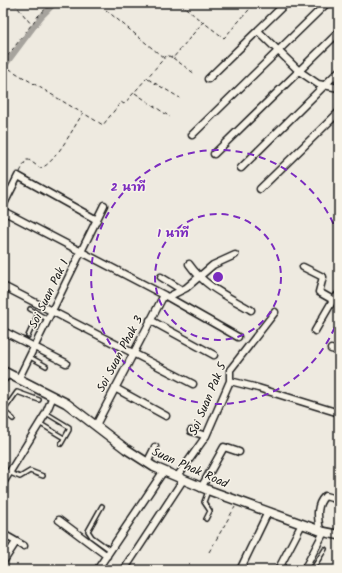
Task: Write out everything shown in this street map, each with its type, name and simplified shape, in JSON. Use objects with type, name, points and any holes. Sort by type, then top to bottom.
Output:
[{"type":"street","points":[[208,79],[286,3]]},
{"type":"street","points":[[192,135],[327,3]]},
{"type":"street","points":[[258,31],[298,71],[318,84],[339,88]]},
{"type":"street","points":[[214,154],[339,32]]},
{"type":"street","points":[[241,168],[339,71]]},
{"type":"street","points":[[260,189],[339,112]]},
{"type":"street","points":[[3,206],[18,176],[97,220]]},
{"type":"street","points":[[3,188],[10,192]]},
{"type":"street","name":"Soi Suan Pak 1","points":[[19,378],[54,311],[104,205]]},
{"type":"street","points":[[3,211],[166,296],[238,337]]},
{"type":"street","points":[[166,296],[182,290],[213,265],[236,255]]},
{"type":"street","points":[[189,264],[198,277],[208,285],[251,310]]},
{"type":"street","points":[[303,267],[323,277],[319,292],[333,300]]},
{"type":"street","points":[[161,277],[182,290]]},
{"type":"street","points":[[3,286],[134,352],[193,384]]},
{"type":"street","points":[[316,331],[333,300],[339,294]]},
{"type":"street","name":"Soi Suan Phak 3","points":[[96,424],[150,320],[166,296]]},
{"type":"street","name":"Soi Suan Pak 5","points":[[124,570],[206,436],[230,381],[230,370],[275,312]]},
{"type":"street","points":[[150,320],[214,355]]},
{"type":"street","points":[[3,331],[66,363]]},
{"type":"street","points":[[331,349],[339,351]]},
{"type":"street","name":"Suan Phak Road","points":[[5,375],[19,378],[53,396],[96,424],[126,449],[163,472],[268,512],[322,531],[339,535]]},
{"type":"street","points":[[230,381],[338,411]]},
{"type":"street","points":[[115,388],[166,416]]},
{"type":"street","points":[[3,483],[46,413],[53,396]]},
{"type":"street","points":[[191,431],[206,436]]},
{"type":"street","points":[[147,463],[155,446]]},
{"type":"street","points":[[205,489],[224,447],[239,452]]},
{"type":"street","points":[[97,570],[163,472]]},
{"type":"street","points":[[304,570],[322,531],[318,513],[319,505],[325,496],[332,498]]},
{"type":"street","points":[[240,570],[268,512]]},
{"type":"street","points":[[59,520],[106,556]]},
{"type":"street","points":[[278,570],[302,524]]},
{"type":"street","points":[[3,534],[24,546]]},
{"type":"street","points":[[3,562],[16,542]]},
{"type":"lane","points":[[30,309],[49,320]]},
{"type":"lane","points":[[28,336],[38,314]]},
{"type":"lane","points":[[30,357],[46,366]]},
{"type":"lane","points":[[31,395],[35,387]]},
{"type":"lane","points":[[13,419],[6,413],[5,409],[14,394],[17,392],[31,395],[39,400]]},
{"type":"lane","points":[[46,413],[69,427],[69,430],[61,444]]},
{"type":"lane","points":[[39,423],[64,438]]},
{"type":"lane","points":[[3,470],[20,478],[30,471],[43,476]]},
{"type":"lane","points":[[205,489],[204,504],[210,511],[206,519]]},
{"type":"lane","points":[[102,506],[88,531],[92,537],[110,550]]},
{"type":"lane","points":[[312,570],[325,549]]},
{"type":"path","points":[[14,3],[32,24]]},
{"type":"path","points":[[3,62],[32,24],[52,3]]},
{"type":"path","points":[[180,3],[224,38],[255,3]]},
{"type":"path","points":[[106,10],[164,58]]},
{"type":"path","points":[[173,58],[202,22]]},
{"type":"path","points":[[3,65],[103,125],[121,102],[124,104],[167,55],[195,74]]},
{"type":"path","points":[[147,78],[180,98]]},
{"type":"path","points":[[135,92],[170,117]]},
{"type":"path","points":[[18,176],[26,160],[29,160],[40,168],[48,164],[61,148],[83,113]]},
{"type":"path","points":[[209,552],[239,501]]},
{"type":"waterway","points":[[3,68],[41,17],[55,3]]}]
